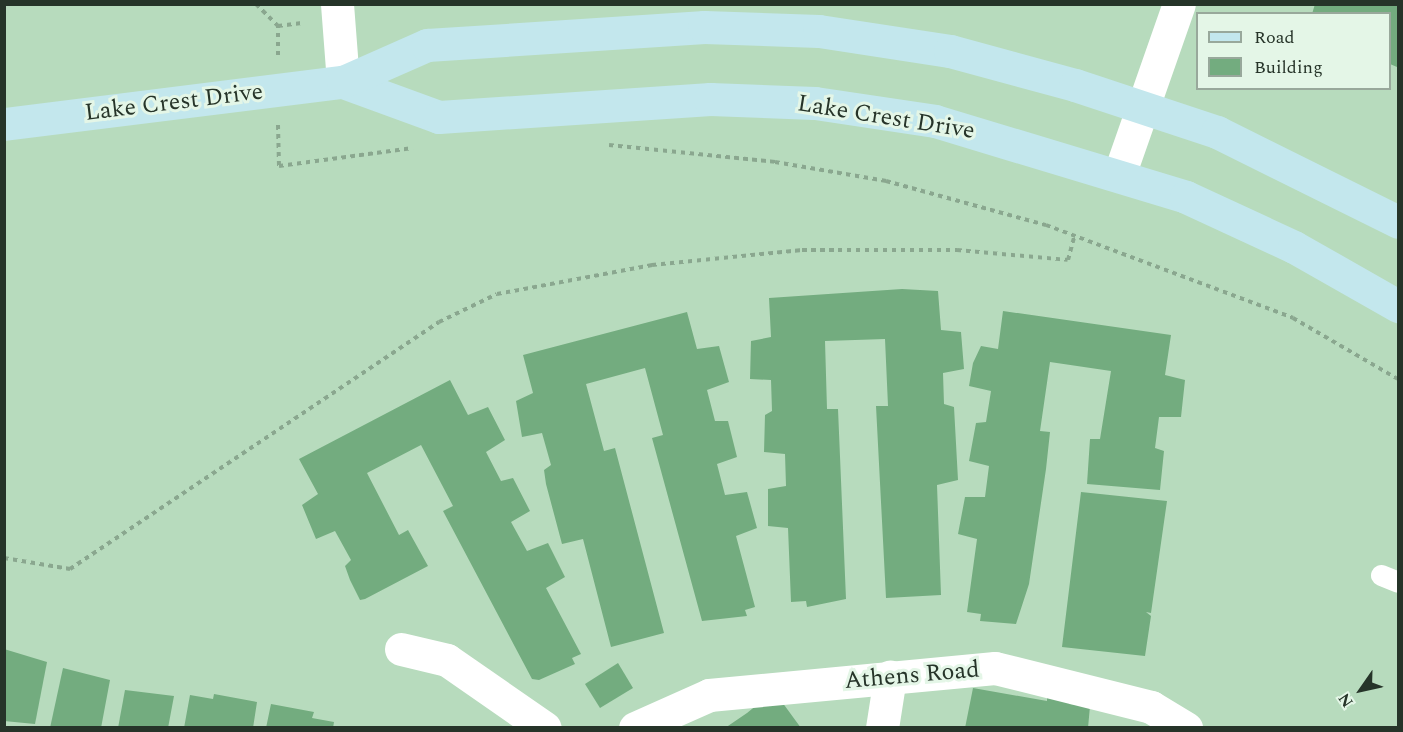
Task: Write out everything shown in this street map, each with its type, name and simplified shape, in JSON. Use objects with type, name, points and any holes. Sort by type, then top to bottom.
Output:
[{"type":"main road","name":"Lake Crest Drive","points":[[4,124],[343,82],[427,45],[704,27],[819,31],[950,51],[1145,108],[1217,132],[1398,222]]},
{"type":"main road","name":"Lake Crest Drive","points":[[343,82],[439,117],[711,99],[815,103],[935,121],[1186,197],[1294,247],[1398,306]]},
{"type":"street","points":[[1119,175],[1145,108],[1179,4]]},
{"type":"street","points":[[337,12],[343,82]]},
{"type":"street","points":[[401,649],[447,660],[545,728]]},
{"type":"street","name":"Athens Road","points":[[634,728],[709,695],[995,668],[1144,717],[1186,728]]},
{"type":"street","points":[[882,728],[890,678]]},
{"type":"path","points":[[256,4],[278,26],[337,12]]},
{"type":"path","points":[[278,90],[279,166],[417,147]]},
{"type":"path","points":[[601,145],[764,161],[886,181],[1074,237],[1293,318],[1398,379]]},
{"type":"path","points":[[4,558],[70,569],[439,322],[497,294],[652,265],[802,250],[957,250],[1038,253],[1068,260],[1074,237]]},
{"type":"building","points":[[1315,4],[1398,4],[1397,67],[1391,64],[1391,12],[1313,12]]},
{"type":"building","points":[[902,289],[938,291],[941,330],[961,332],[964,369],[943,373],[944,404],[954,407],[958,480],[937,485],[941,595],[886,598],[876,406],[888,406],[885,339],[825,341],[827,409],[838,409],[846,599],[807,607],[806,601],[791,602],[788,528],[768,526],[768,489],[786,486],[785,454],[764,452],[765,415],[772,411],[771,380],[750,379],[751,341],[771,337],[769,298]]},
{"type":"building","points":[[1003,311],[1171,335],[1165,375],[1185,380],[1181,417],[1159,417],[1155,448],[1164,451],[1160,490],[1087,484],[1090,439],[1100,439],[1111,371],[1050,362],[1040,431],[1050,432],[1046,469],[1029,584],[1016,624],[980,621],[981,614],[967,612],[977,539],[958,534],[965,497],[985,497],[989,466],[969,461],[976,423],[986,422],[991,391],[969,386],[973,363],[981,346],[998,349]]},
{"type":"building","points":[[687,312],[697,349],[719,346],[729,382],[707,390],[715,421],[728,421],[737,457],[717,464],[725,495],[747,492],[757,528],[736,536],[755,607],[745,610],[747,616],[702,621],[652,438],[663,435],[645,368],[586,384],[604,451],[615,448],[664,633],[611,647],[583,539],[562,544],[546,484],[544,470],[551,465],[542,433],[522,437],[516,401],[533,393],[523,355]]},
{"type":"building","points":[[450,380],[468,415],[488,407],[505,440],[486,452],[501,481],[513,478],[530,511],[511,522],[527,551],[548,543],[565,577],[546,588],[581,654],[572,658],[575,664],[539,680],[532,679],[443,511],[453,506],[421,445],[367,473],[399,535],[408,530],[428,566],[365,599],[360,600],[350,580],[345,566],[351,560],[335,531],[316,539],[302,505],[318,494],[299,459]]},
{"type":"building","points":[[1081,492],[1167,501],[1151,613],[1146,612],[1151,616],[1145,656],[1062,647]]},
{"type":"building","points":[[4,649],[47,662],[35,724],[4,721]]},
{"type":"building","points":[[618,663],[633,688],[600,708],[585,684]]},
{"type":"building","points":[[63,668],[110,680],[101,728],[50,728]]},
{"type":"building","points":[[973,688],[1047,701],[1047,697],[1070,699],[1069,704],[1090,706],[1088,728],[965,728]]},
{"type":"building","points":[[125,690],[174,696],[168,728],[118,728]]},
{"type":"building","points":[[774,691],[801,728],[725,728],[747,713]]},
{"type":"building","points":[[214,694],[257,702],[253,728],[184,728],[190,695],[213,699]]},
{"type":"building","points":[[271,704],[314,712],[312,718],[334,722],[333,728],[266,728]]}]
